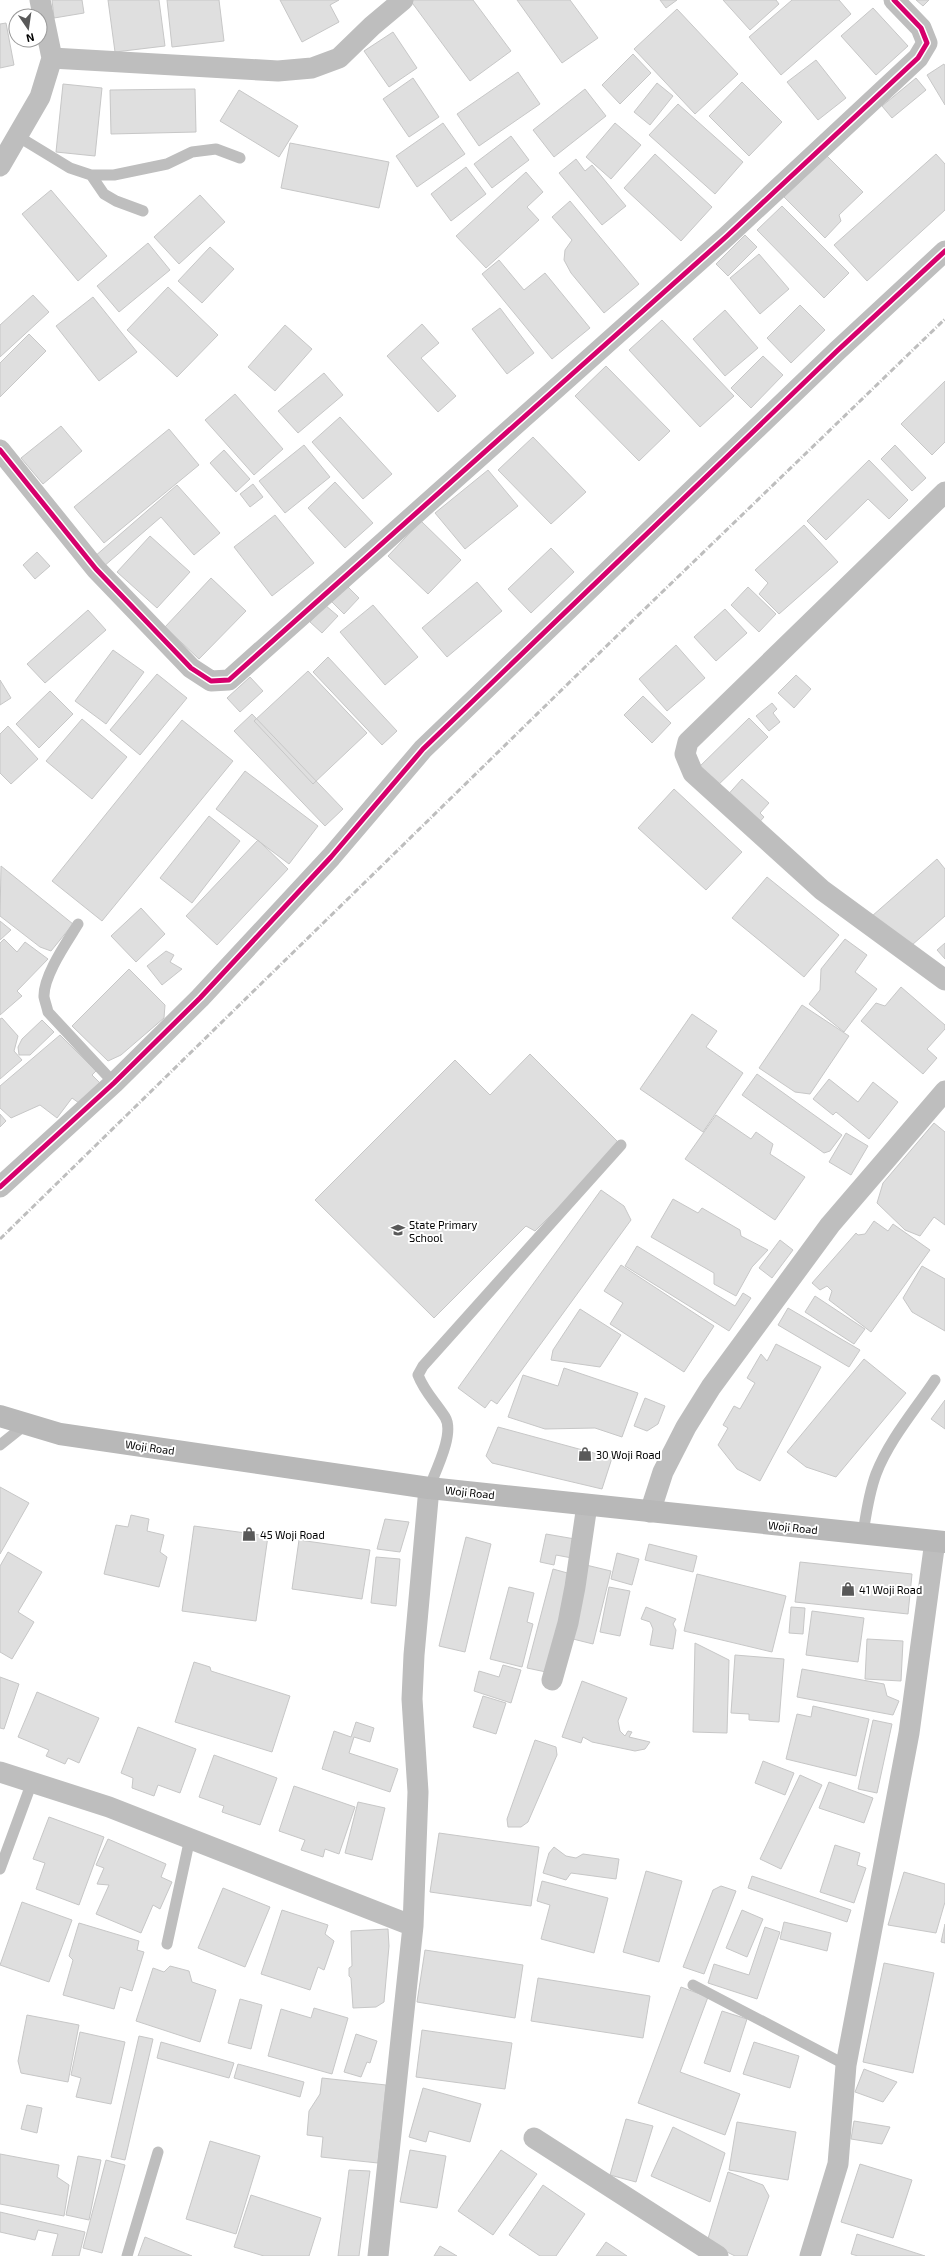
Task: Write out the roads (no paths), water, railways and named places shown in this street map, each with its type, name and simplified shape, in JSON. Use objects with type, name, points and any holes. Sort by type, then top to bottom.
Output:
[{"type":"main road","name":"Woji Road","points":[[0,1416],[25,1425],[60,1434],[429,1488],[940,1542]]},
{"type":"street","points":[[0,166],[19,136],[40,97],[52,58],[40,0]]},
{"type":"street","points":[[52,58],[278,71],[312,68],[338,58],[372,26],[403,0]]},
{"type":"street","points":[[0,450],[96,569],[191,668],[211,681],[228,680],[727,236],[918,58],[927,43],[921,28],[894,0]]},
{"type":"street","points":[[0,1187],[114,1083],[200,998],[304,885],[423,749],[820,367],[945,251]]},
{"type":"street","points":[[945,492],[688,742],[685,754],[694,773],[822,890],[945,980]]},
{"type":"street","points":[[650,1512],[663,1472],[686,1427],[711,1387],[830,1225],[945,1091]]},
{"type":"street","points":[[378,2256],[413,1926],[418,1799],[412,1698],[414,1656],[429,1488]]},
{"type":"street","points":[[552,1680],[568,1623],[588,1505]]},
{"type":"street","points":[[810,2256],[838,2164],[846,2065],[909,1733],[940,1542]]},
{"type":"street","points":[[0,1772],[109,1806],[413,1926]]},
{"type":"street","points":[[534,2138],[718,2256]]},
{"type":"lane","points":[[19,136],[70,168],[91,175],[114,175],[167,164],[192,152],[216,149],[240,158]]},
{"type":"lane","points":[[91,175],[104,194],[116,201],[143,211]]},
{"type":"lane","points":[[78,924],[64,946],[46,984],[44,997],[48,1012],[114,1083]]},
{"type":"lane","points":[[429,1488],[447,1440],[449,1429],[446,1418],[423,1389],[418,1375],[423,1366],[621,1145]]},
{"type":"lane","points":[[863,1534],[869,1496],[877,1472],[894,1440],[935,1380]]},
{"type":"lane","points":[[0,1445],[25,1425]]},
{"type":"lane","points":[[0,1869],[32,1782]]},
{"type":"lane","points":[[167,1944],[190,1838]]},
{"type":"lane","points":[[693,1985],[846,2065]]},
{"type":"lane","points":[[127,2256],[158,2152]]},
{"type":"railway","points":[[0,1239],[626,627],[945,319]]},
{"type":"place","name":"State Primary School","points":[[398,1230]]},
{"type":"place","name":"30 Woji Road","points":[[585,1454]]},
{"type":"place","name":"45 Woji Road","points":[[249,1534]]},
{"type":"place","name":"41 Woji Road","points":[[848,1589]]}]
